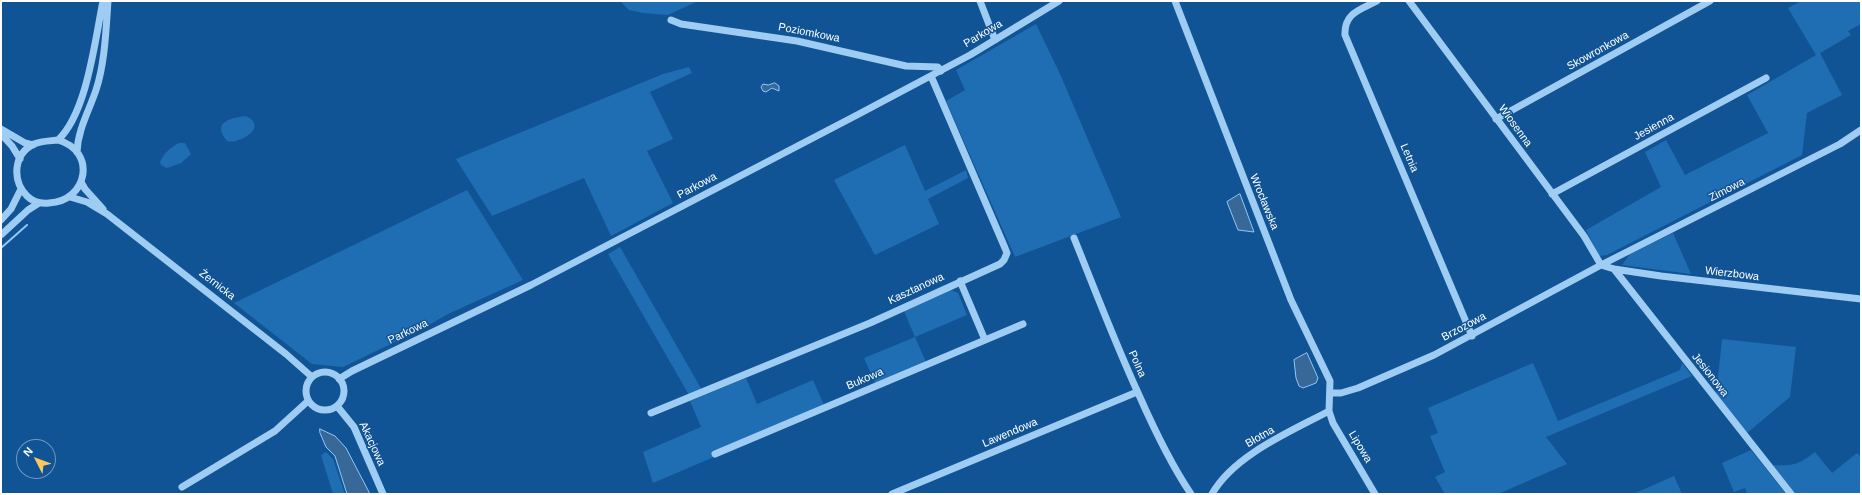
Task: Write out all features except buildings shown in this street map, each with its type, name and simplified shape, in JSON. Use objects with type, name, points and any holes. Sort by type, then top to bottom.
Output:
[{"type":"street","points":[[58,140],[69,128],[86,83],[103,1]]},
{"type":"street","points":[[77,152],[79,133],[96,89],[105,41],[108,1]]},
{"type":"street","points":[[980,1],[995,40]]},
{"type":"street","name":"Parkowa","points":[[340,379],[352,371],[531,285],[941,71],[1059,1]]},
{"type":"street","name":"Wrocławska","points":[[1175,1],[1291,300],[1330,381],[1331,393],[1329,411]]},
{"type":"street","name":"Letnia","points":[[1377,1],[1353,14],[1347,20],[1345,25],[1345,35],[1472,336]]},
{"type":"street","name":"Wiosenna","points":[[1409,1],[1584,236],[1602,265]]},
{"type":"street","name":"Skowronkowa","points":[[1496,119],[1710,1]]},
{"type":"street","name":"Poziomkowa","points":[[672,20],[680,24],[797,41],[906,66],[938,67],[941,71]]},
{"type":"street","name":"Kasztanowa","points":[[651,413],[870,323],[1000,264],[1004,260],[1007,253],[931,76]]},
{"type":"street","name":"Jesienna","points":[[1552,194],[1766,78]]},
{"type":"street","points":[[1,129],[33,145]]},
{"type":"street","name":"Zimowa","points":[[1602,265],[1840,144],[1861,130]]},
{"type":"street","points":[[1,134],[12,146],[20,159]]},
{"type":"street","points":[[1,235],[28,210],[39,203],[56,202],[70,197],[81,182],[83,163],[77,152],[71,146],[58,140],[33,145],[24,152],[20,159],[16,178],[21,189],[30,198],[39,203]]},
{"type":"street","name":"Żernicka","points":[[81,182],[85,189],[107,214]]},
{"type":"street","points":[[1,220],[11,209],[21,189]]},
{"type":"street","name":"Żernicka","points":[[70,197],[87,202],[107,214],[286,354],[312,377]]},
{"type":"street","name":"Polna","points":[[1074,238],[1107,323],[1137,392],[1169,458],[1191,494]]},
{"type":"street","name":"Brzozowa","points":[[1331,393],[1349,391],[1376,381],[1434,355],[1602,265]]},
{"type":"street","name":"Wierzbowa","points":[[1602,265],[1614,270],[1861,299]]},
{"type":"street","name":"Jesionowa","points":[[1614,270],[1790,494]]},
{"type":"street","points":[[960,281],[985,340]]},
{"type":"street","name":"Bukowa","points":[[716,454],[1023,324]]},
{"type":"street","points":[[324,372],[335,375],[340,379],[344,391],[342,399],[337,406],[331,409],[320,409],[308,401],[306,390],[307,384],[317,373],[324,372]]},
{"type":"street","name":"Lawendowa","points":[[892,494],[1137,392]]},
{"type":"street","points":[[182,488],[275,431],[308,401]]},
{"type":"street","name":"Akacjowa","points":[[337,406],[354,427],[383,494]]},
{"type":"street","name":"Błotna","points":[[1212,494],[1227,473],[1248,456],[1329,411]]},
{"type":"street","name":"Lipowa","points":[[1329,411],[1342,439],[1375,494]]},
{"type":"shaded area","points":[[620,1],[698,1],[668,15],[629,10]]},
{"type":"shaded area","points":[[1801,1],[1861,1],[1861,24],[1848,31],[1851,35],[1820,53],[1842,95],[1807,113],[1802,155],[1607,255],[1599,256],[1586,230],[1661,187],[1645,152],[1666,140],[1685,175],[1768,133],[1747,95],[1816,55],[1788,8]]},
{"type":"shaded area","points":[[1036,24],[1060,74],[1121,217],[1015,257],[946,101],[965,90],[956,70]]},
{"type":"shaded area","points":[[689,67],[692,73],[650,92],[673,139],[647,151],[673,203],[611,236],[584,178],[492,216],[456,159],[663,74]]},
{"type":"shaded area","points":[[775,83],[779,86],[779,91],[772,88],[766,92],[763,91],[761,87],[763,84],[768,85]]},
{"type":"shaded area","points":[[246,116],[253,120],[255,125],[250,134],[244,138],[232,142],[227,141],[221,129],[222,125],[234,118]]},
{"type":"shaded area","points":[[179,143],[185,143],[191,154],[181,163],[167,168],[161,165],[160,162],[166,153]]},
{"type":"shaded area","points":[[905,145],[925,191],[966,170],[968,178],[928,199],[939,224],[875,255],[834,180]]},
{"type":"shaded area","points":[[467,190],[523,280],[448,314],[420,330],[343,367],[312,364],[234,303]]},
{"type":"shaded area","points":[[1240,194],[1254,232],[1238,230],[1227,202]]},
{"type":"shaded area","points":[[1673,233],[1691,274],[1622,265],[1630,254]]},
{"type":"shaded area","points":[[620,247],[702,390],[689,395],[608,254]]},
{"type":"shaded area","points":[[951,290],[958,293],[967,315],[915,337],[904,311]]},
{"type":"shaded area","points":[[915,337],[926,362],[875,383],[864,358]]},
{"type":"shaded area","points":[[1722,339],[1796,347],[1790,397],[1746,434],[1716,396]]},
{"type":"shaded area","points":[[1307,353],[1318,378],[1316,383],[1303,388],[1299,386],[1296,378],[1294,360]]},
{"type":"shaded area","points":[[1533,363],[1558,421],[1680,370],[1682,363],[1692,376],[1546,437],[1567,464],[1498,494],[1445,494],[1435,477],[1445,472],[1430,436],[1438,433],[1428,408]]},
{"type":"shaded area","points":[[746,378],[757,404],[813,380],[824,405],[712,453],[714,457],[653,483],[643,452],[701,427],[690,401]]},
{"type":"shaded area","points":[[320,429],[335,436],[346,448],[370,494],[347,494],[335,456],[326,447],[320,433]]},
{"type":"shaded area","points":[[1751,450],[1786,494],[1747,494],[1745,488],[1734,492],[1722,463]]},
{"type":"shaded area","points":[[326,452],[333,459],[345,494],[333,494],[321,455]]},
{"type":"shaded area","points":[[1815,452],[1832,473],[1857,453],[1861,457],[1861,494],[1795,494],[1771,465],[1795,464],[1804,460]]},
{"type":"shaded area","points":[[1674,476],[1682,494],[1633,494]]},
{"type":"waterway","points":[[1,248],[27,225]]}]
